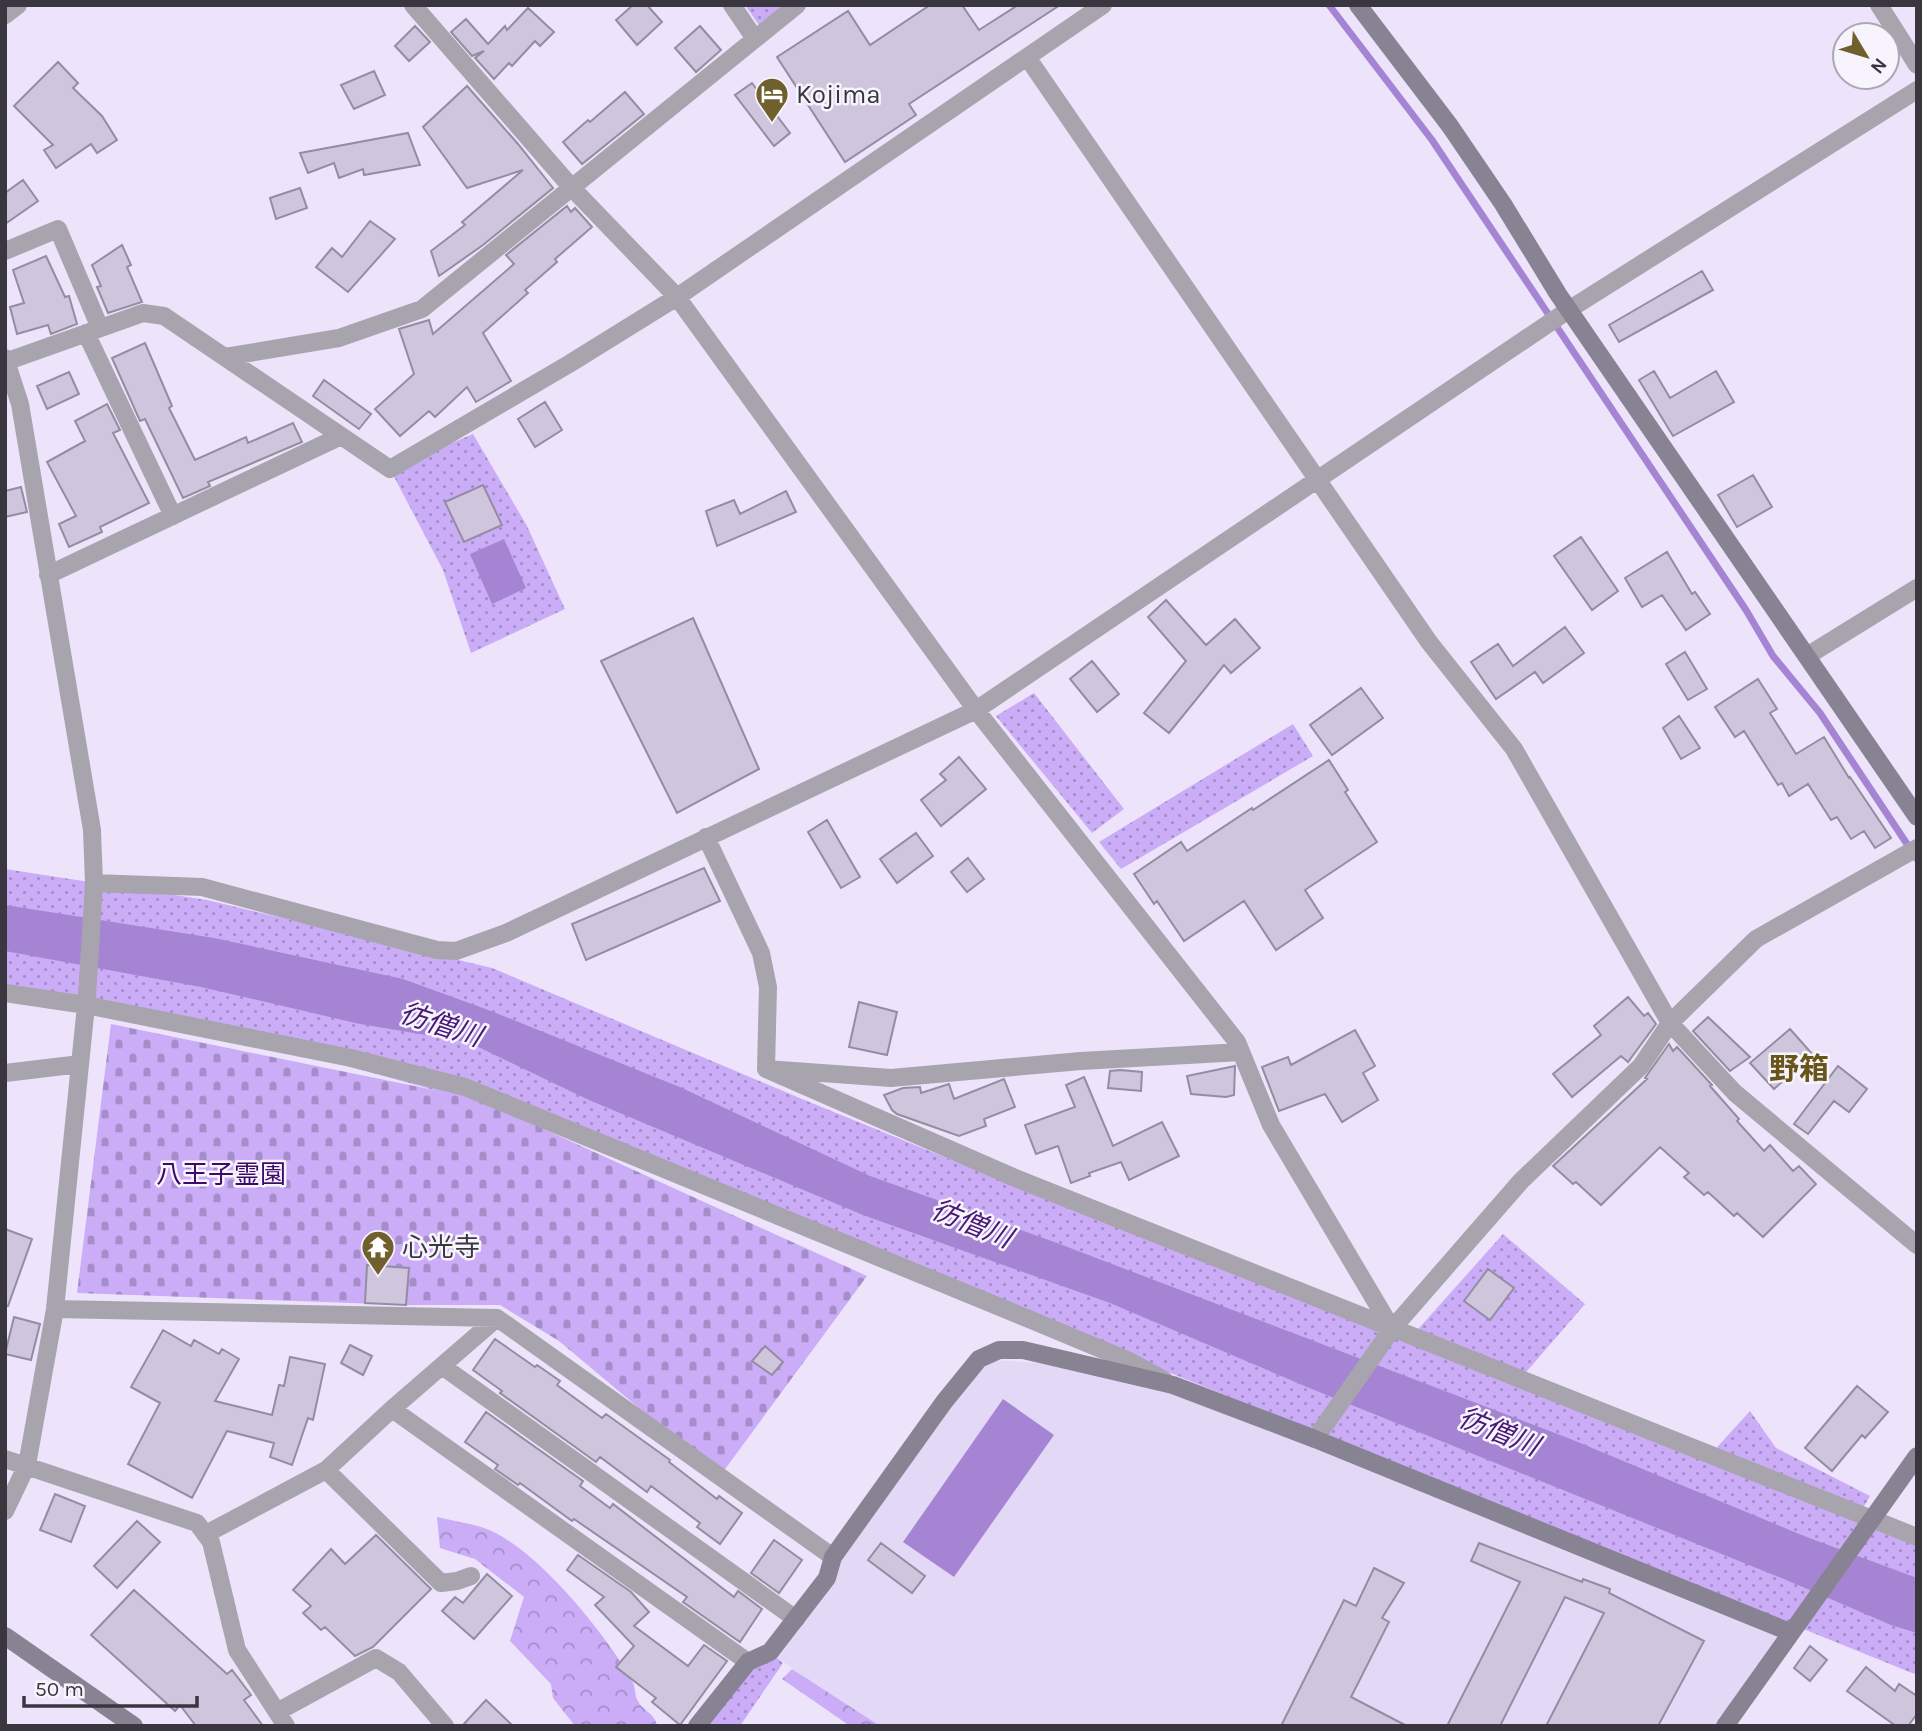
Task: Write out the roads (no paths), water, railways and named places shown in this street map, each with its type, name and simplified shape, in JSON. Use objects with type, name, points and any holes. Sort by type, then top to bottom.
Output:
[{"type":"street","points":[[5,15],[18,5]]},
{"type":"street","points":[[413,5],[572,188],[677,297],[976,710],[1237,1042],[1270,1125],[1390,1332]]},
{"type":"street","points":[[732,5],[755,39]]},
{"type":"street","points":[[225,357],[339,338],[422,309],[797,5]]},
{"type":"street","points":[[5,1511],[27,1465],[55,1309],[87,1000],[94,883],[92,831],[20,404],[6,360],[143,313],[164,316],[390,469],[677,297],[1103,5]]},
{"type":"street","points":[[1358,5],[1450,126],[1503,204],[1558,294],[1917,817]]},
{"type":"street","points":[[1879,5],[1917,65]]},
{"type":"street","points":[[1027,57],[1429,642],[1514,749],[1670,1023],[1735,1093],[1917,1245]]},
{"type":"street","points":[[94,883],[202,887],[437,950],[456,951],[506,933],[976,710],[1570,309],[1917,90]]},
{"type":"street","points":[[5,251],[58,229],[93,331],[173,516]]},
{"type":"street","points":[[48,575],[341,436]]},
{"type":"street","points":[[1807,656],[1917,588]]},
{"type":"street","points":[[706,837],[761,953],[768,987],[766,1069]]},
{"type":"street","points":[[1315,1439],[1390,1332],[1521,1181],[1641,1066],[1670,1023],[1756,939],[1917,848]]},
{"type":"street","points":[[5,993],[87,1000],[351,1058],[465,1087],[1128,1360],[1173,1385]]},
{"type":"street","points":[[766,1069],[891,1078],[1081,1061],[1241,1052]]},
{"type":"street","points":[[5,1073],[80,1063]]},
{"type":"street","points":[[766,1069],[1013,1177],[1390,1332],[1917,1536]]},
{"type":"street","points":[[55,1309],[497,1318],[833,1557]]},
{"type":"street","points":[[205,1534],[326,1470],[497,1318]]},
{"type":"street","points":[[696,1726],[748,1662],[770,1652],[827,1578],[833,1557],[944,1402],[979,1359],[999,1350],[1023,1350],[1173,1385],[1794,1627]]},
{"type":"street","points":[[442,1366],[796,1619]]},
{"type":"street","points":[[392,1409],[748,1662]]},
{"type":"street","points":[[1725,1726],[1917,1456]]},
{"type":"street","points":[[5,1459],[197,1523],[211,1542],[237,1650],[281,1719],[376,1658],[399,1672],[445,1726]]},
{"type":"street","points":[[326,1470],[441,1583],[471,1576]]},
{"type":"street","points":[[5,1636],[134,1726]]},
{"type":"water","points":[[504,539],[526,588],[492,604],[470,554]]},
{"type":"water","name":"彷僧川","points":[[5,905],[214,938],[403,979],[491,1011],[682,1088],[870,1176],[1057,1243],[1568,1438],[1804,1536],[1917,1578],[1917,1633],[1891,1625],[1784,1579],[1307,1387],[1110,1303],[863,1215],[589,1100],[468,1042],[360,1024],[201,987],[5,951]]},
{"type":"water","points":[[1003,1399],[1054,1435],[954,1577],[903,1542]]},
{"type":"waterway","points":[[1329,5],[1432,140],[1746,610],[1773,656],[1820,713],[1917,859]]},
{"type":"place","name":"Kojima","points":[[772,124]]},
{"type":"place","name":"心光寺","points":[[378,1277]]},
{"type":"district","name":"野箱","points":[[1799,1069]]},
{"type":"park label","name":"八王子霊園","points":[[221,1174]]}]
